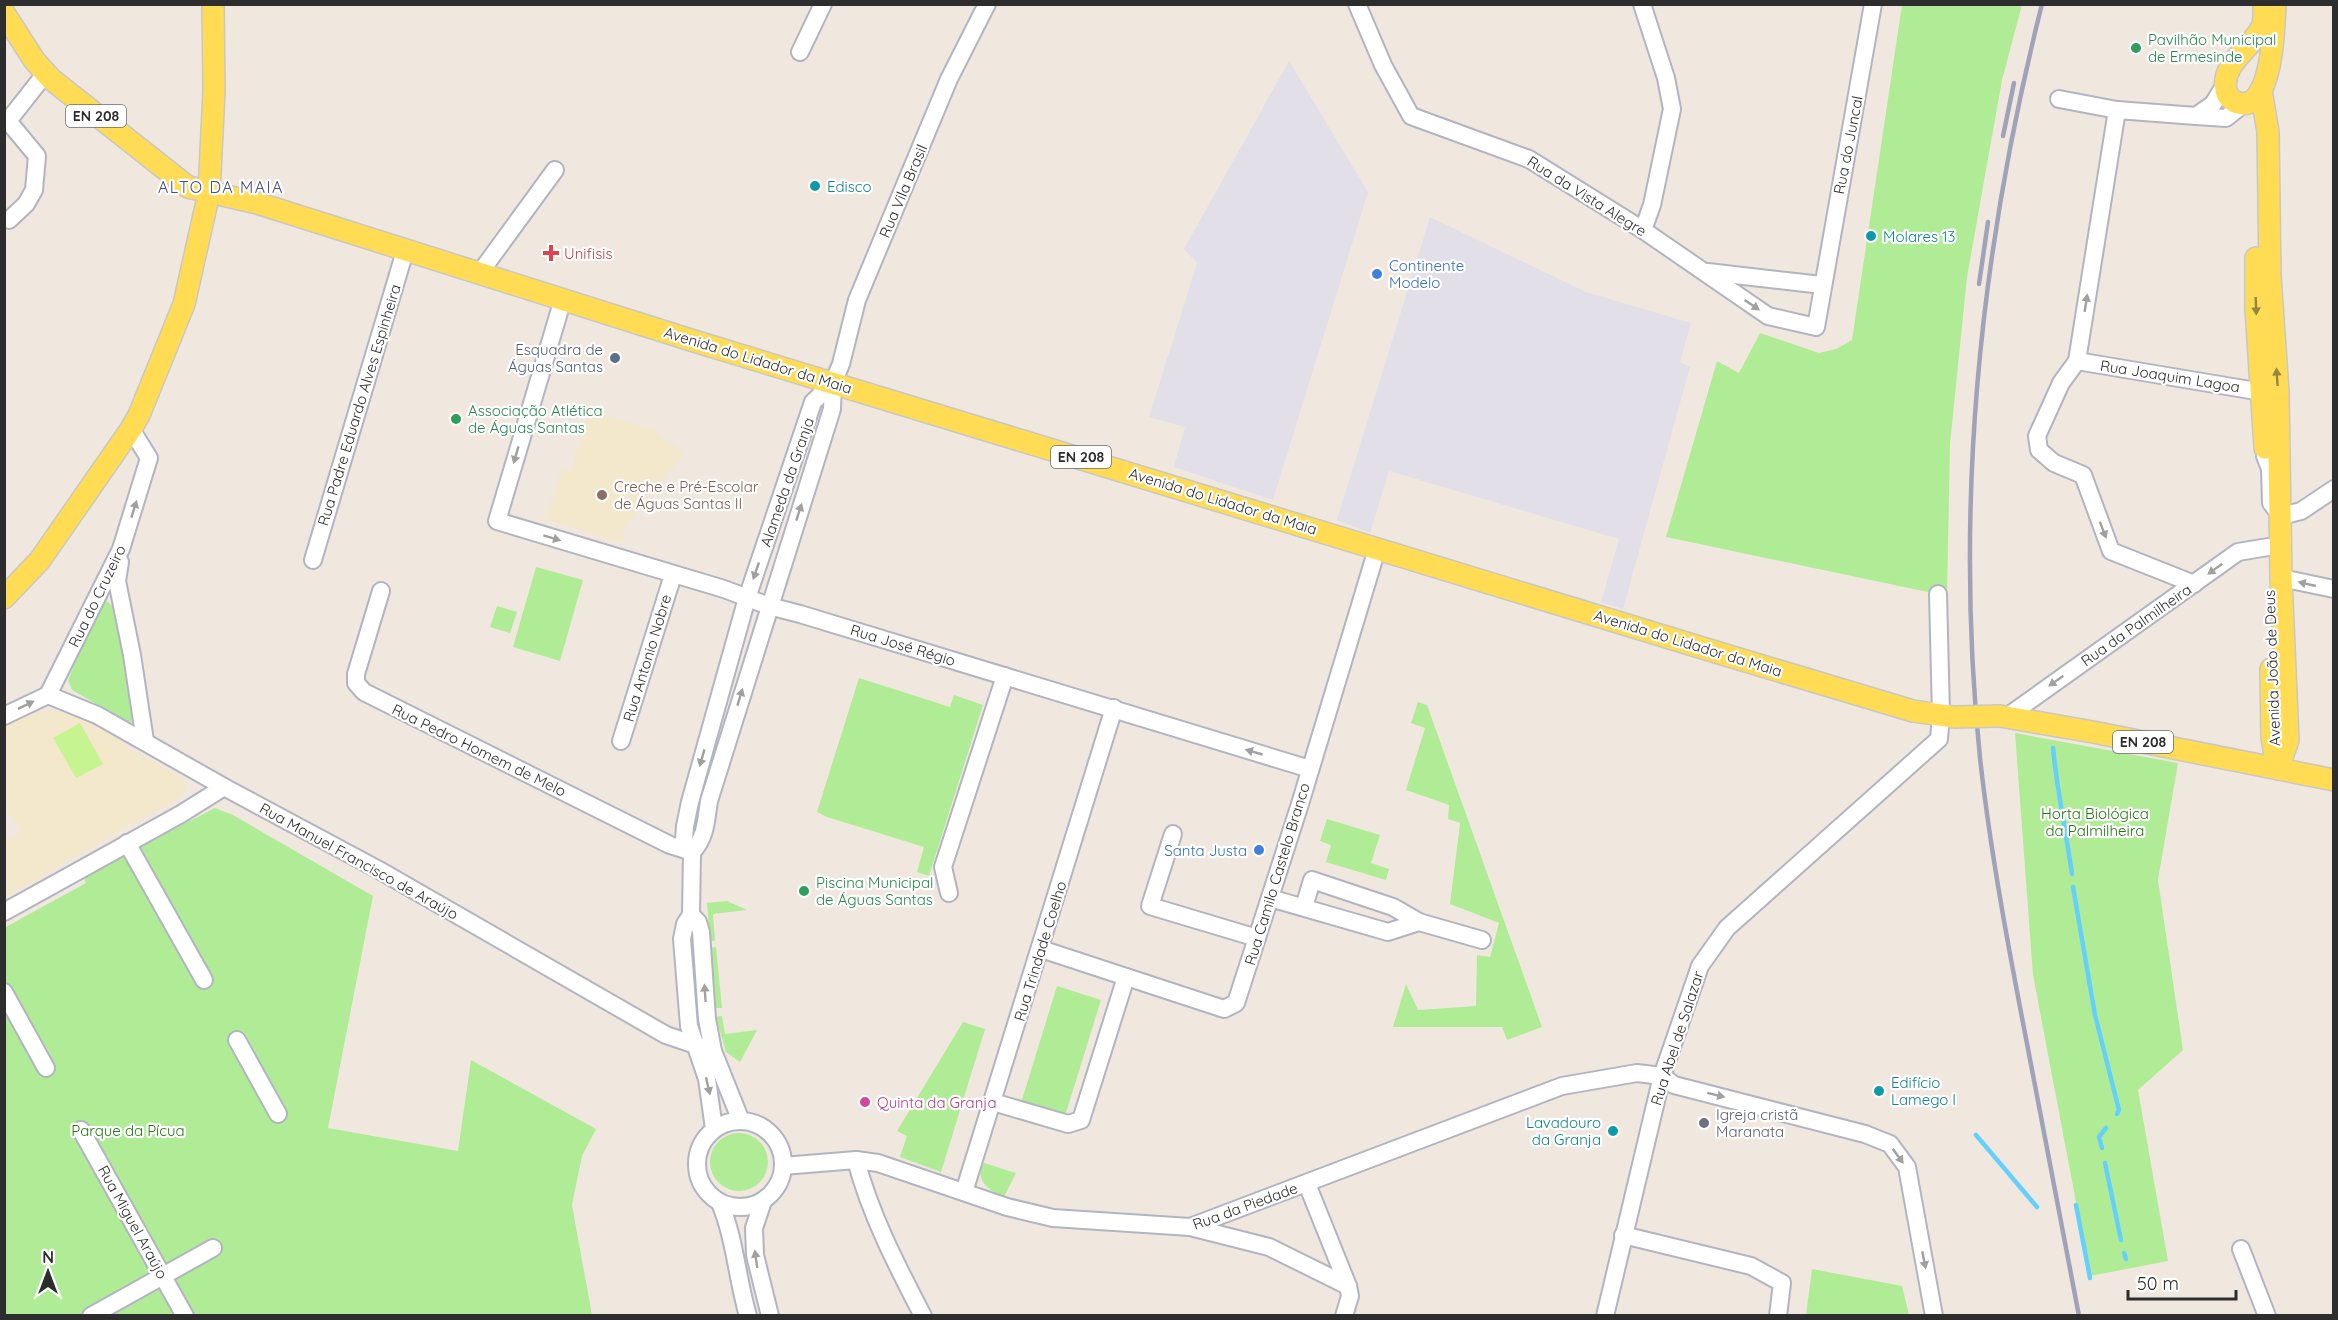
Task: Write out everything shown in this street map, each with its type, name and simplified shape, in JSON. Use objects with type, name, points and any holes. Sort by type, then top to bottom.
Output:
[{"type":"main road","points":[[4,598],[40,560],[132,429],[184,304],[209,193],[214,91],[213,4]]},
{"type":"main road","points":[[2252,98],[2232,100],[2226,89],[2226,83],[2235,60],[2245,50],[2263,23],[2265,4]]},
{"type":"main road","name":"Avenida João de Deus","points":[[2275,4],[2268,76],[2252,98],[2257,155],[2256,309],[2265,456],[2272,738],[2278,770]]},
{"type":"main road","name":"EN 208","points":[[4,13],[45,74],[188,187],[209,193]]},
{"type":"main road","points":[[2245,50],[2263,51],[2269,62]]},
{"type":"main road","name":"Avenida João de Deus","points":[[2252,98],[2268,132],[2270,276],[2278,392],[2281,578],[2288,740],[2278,770]]},
{"type":"main road","name":"Avenida do Lidador da Maia","points":[[209,193],[228,195],[256,203],[694,341],[1913,711],[1947,716],[2004,716]]},
{"type":"main road","name":"EN 208","points":[[2004,716],[2334,780]]},
{"type":"street","points":[[800,52],[823,4]]},
{"type":"street","name":"Rua Vila Brasil","points":[[832,383],[842,364],[857,300],[949,79],[987,4]]},
{"type":"street","name":"Rua da Vista Alegre","points":[[1357,4],[1383,65],[1411,116],[1529,159],[1643,230],[1704,272]]},
{"type":"street","points":[[1642,4],[1666,78],[1672,109],[1652,205],[1643,230]]},
{"type":"street","name":"Rua do Juncal","points":[[1704,272],[1768,316],[1816,327],[1873,4]]},
{"type":"street","points":[[9,219],[26,204],[34,190],[37,156],[8,121],[45,74]]},
{"type":"street","points":[[2196,116],[2213,104],[2226,83]]},
{"type":"street","points":[[2059,99],[2117,110],[2226,118],[2252,98]]},
{"type":"street","points":[[2117,110],[2077,361],[2061,383],[2037,436],[2039,450],[2054,463],[2083,475],[2111,551],[2194,584]]},
{"type":"street","points":[[479,274],[555,170]]},
{"type":"street","name":"Rua Padre Eduardo Alves Espinheira","points":[[313,560],[405,251]]},
{"type":"street","points":[[1704,272],[1822,285]]},
{"type":"street","name":"Rua José Régio","points":[[563,299],[496,521],[1310,769]]},
{"type":"street","name":"Rua Joaquim Lagoa","points":[[2077,361],[2262,392]]},
{"type":"street","name":"Alameda da Granja","points":[[714,1129],[707,1079],[689,1026],[682,939],[685,924],[690,915],[692,852],[684,840],[684,825],[747,598],[813,402],[832,383]]},
{"type":"street","name":"Alameda da Granja","points":[[692,852],[700,844],[705,830],[709,801],[832,409],[832,383]]},
{"type":"street","name":"Rua do Cruzeiro","points":[[48,695],[122,549],[149,458],[132,429]]},
{"type":"street","name":"Avenida João de Deus","points":[[2265,456],[2270,469],[2271,503],[2281,516]]},
{"type":"street","points":[[2281,516],[2301,511],[2334,489]]},
{"type":"street","name":"Rua da Palmilheira","points":[[2004,716],[2238,552],[2268,547]]},
{"type":"street","points":[[122,549],[117,581],[132,655],[145,741]]},
{"type":"street","name":"Rua Camilo Castelo Branco","points":[[1041,949],[1224,1008],[1236,1004],[1377,549]]},
{"type":"street","name":"Rua Antonio Nobre","points":[[621,741],[673,575]]},
{"type":"street","points":[[2281,578],[2334,590]]},
{"type":"street","name":"Rua Pedro Homem de Melo","points":[[381,591],[356,674],[356,683],[364,692],[670,845],[692,852]]},
{"type":"street","name":"Rua Abel de Salazar","points":[[1605,1316],[1662,1076],[1700,966],[1726,928],[1939,739],[1947,716],[1938,594]]},
{"type":"street","points":[[948,893],[942,867],[1005,676]]},
{"type":"street","points":[[4,716],[48,695]]},
{"type":"street","name":"Rua Manuel Francisco de Araújo","points":[[48,695],[97,715],[145,741],[224,787],[379,870],[666,1035],[713,1051]]},
{"type":"street","name":"Rua Trindade Coelho","points":[[964,1192],[1114,708]]},
{"type":"street","points":[[4,912],[224,787]]},
{"type":"street","points":[[1173,834],[1150,906],[1257,939]]},
{"type":"street","points":[[127,843],[204,980]]},
{"type":"street","points":[[1304,907],[1312,880],[1392,907],[1419,922],[1482,940]]},
{"type":"street","points":[[1270,898],[1388,932],[1419,922]]},
{"type":"street","name":"Alameda da Granja","points":[[690,915],[698,922],[700,932],[707,1019],[713,1051],[741,1121]]},
{"type":"street","points":[[993,1102],[1068,1124],[1082,1120],[1126,977]]},
{"type":"street","points":[[4,992],[46,1068]]},
{"type":"street","points":[[237,1040],[278,1114]]},
{"type":"street","name":"Rua da Piedade","points":[[783,1166],[856,1160],[878,1163],[1006,1207],[1053,1218],[1190,1227],[1562,1086],[1637,1073],[1662,1076],[1674,1084],[1865,1134],[1890,1144],[1906,1167],[1934,1311]]},
{"type":"street","points":[[741,1121],[766,1130],[779,1146],[783,1166],[780,1180],[773,1192],[763,1201],[734,1207],[720,1203],[708,1194],[700,1182],[696,1167],[698,1153],[704,1139],[714,1129],[727,1123],[741,1121]]},
{"type":"street","name":"Rua Miguel Araújo","points":[[81,1130],[185,1316]]},
{"type":"street","points":[[856,1160],[861,1180],[896,1264],[923,1316]]},
{"type":"street","points":[[1307,1184],[1348,1286],[1350,1296],[1344,1316]]},
{"type":"street","points":[[763,1201],[754,1228],[755,1255],[770,1316]]},
{"type":"street","points":[[720,1203],[728,1222],[740,1288],[748,1316]]},
{"type":"street","points":[[1190,1227],[1269,1247],[1348,1286]]},
{"type":"street","points":[[1623,1235],[1751,1266],[1782,1283],[1778,1316]]},
{"type":"street","points":[[91,1316],[213,1248]]},
{"type":"street","points":[[2241,1249],[2266,1316]]},
{"type":"shaded area","points":[[1289,61],[1368,192],[1273,500],[1174,467],[1185,427],[1149,417],[1197,263],[1184,249]]},
{"type":"shaded area","points":[[1430,217],[1586,292],[1691,323],[1680,362],[1690,367],[1623,609],[1601,602],[1619,539],[1389,471],[1370,533],[1337,520]]},
{"type":"shaded area","name":"Creche e Pré-Escolar de Águas Santas II","points":[[589,411],[659,431],[658,435],[685,453],[625,528],[623,543],[545,519],[562,468],[571,471]]},
{"type":"shaded area","points":[[41,709],[44,712],[52,709],[94,721],[121,734],[128,748],[178,775],[184,780],[186,788],[180,797],[5,897],[5,840],[21,832],[8,811],[5,792],[4,726]]},
{"type":"green space","points":[[1902,5],[2022,5],[2002,80],[1967,277],[1950,444],[1947,596],[1666,537],[1717,361],[1739,373],[1760,333],[1819,353],[1836,349],[1852,340]]},
{"type":"green space","points":[[536,567],[583,580],[560,661],[513,647]]},
{"type":"green space","points":[[100,599],[114,607],[134,719],[129,723],[72,690],[68,680]]},
{"type":"green space","points":[[497,606],[517,612],[510,633],[490,627]]},
{"type":"green space","points":[[859,678],[950,707],[954,695],[983,705],[929,876],[917,872],[924,847],[817,812]]},
{"type":"green space","points":[[1418,702],[1427,705],[1542,1027],[1507,1040],[1502,1027],[1393,1027],[1406,984],[1418,1010],[1476,1006],[1477,955],[1490,957],[1499,923],[1450,904],[1460,823],[1448,819],[1449,805],[1406,790],[1425,728],[1411,723]]},
{"type":"green space","points":[[80,723],[103,764],[76,778],[53,738]]},
{"type":"green space","name":"Horta Biológica da Palmilheira","points":[[2015,733],[2178,763],[2158,880],[2183,1050],[2138,1090],[2168,1261],[2090,1276],[2033,975]]},
{"type":"green space","name":"Parque da Pícua","points":[[215,808],[233,815],[373,896],[328,1128],[458,1151],[471,1060],[596,1129],[582,1156],[572,1205],[592,1315],[5,1315],[4,928],[86,883],[83,876]]},
{"type":"green space","points":[[1327,819],[1380,835],[1371,863],[1389,869],[1386,880],[1326,862],[1331,845],[1320,841]]},
{"type":"green space","points":[[727,901],[747,910],[713,914],[715,941],[710,941],[707,903]]},
{"type":"green space","points":[[716,947],[722,1008],[715,1008],[710,948]]},
{"type":"green space","points":[[1057,986],[1101,1000],[1065,1116],[1021,1103]]},
{"type":"green space","points":[[722,1016],[725,1034],[757,1030],[740,1062],[726,1052],[716,1017]]},
{"type":"green space","points":[[963,1022],[985,1029],[941,1172],[900,1157],[907,1136],[897,1131]]},
{"type":"green space","points":[[733,1133],[745,1133],[760,1141],[768,1156],[768,1168],[760,1183],[745,1191],[733,1191],[718,1183],[710,1168],[710,1156],[718,1141]]},
{"type":"green space","points":[[984,1163],[1016,1173],[1004,1197],[993,1192],[982,1179],[981,1169]]},
{"type":"green space","points":[[1812,1269],[1902,1286],[1909,1315],[1806,1315]]},
{"type":"waterway","points":[[2053,748],[2072,874]]},
{"type":"waterway","points":[[2073,887],[2095,1015],[2119,1110],[2117,1114]]},
{"type":"waterway","points":[[2102,1148],[2099,1137],[2106,1128]]},
{"type":"waterway","points":[[1976,1135],[2037,1207]]},
{"type":"waterway","points":[[2105,1163],[2121,1240]]},
{"type":"waterway","points":[[2076,1205],[2090,1278]]},
{"type":"waterway","points":[[2124,1253],[2126,1259]]},
{"type":"railway","points":[[2042,4],[2020,97],[2002,190],[1988,284],[1978,378],[1972,473],[1970,568],[1973,663],[1984,795],[2015,980],[2079,1316]]},
{"type":"railway","points":[[2003,136],[2014,83]]},
{"type":"railway","points":[[1979,284],[1988,222]]},
{"type":"place","name":"Pavilhão Municipal de Ermesinde","points":[[2136,48]]},
{"type":"place","name":"Edisco","points":[[815,186]]},
{"type":"place","name":"Molares 13","points":[[1871,236]]},
{"type":"place","name":"Unifisis","points":[[551,253]]},
{"type":"place","name":"Continente Modelo","points":[[1377,274]]},
{"type":"place","name":"Esquadra de Águas Santas","points":[[615,358]]},
{"type":"place","name":"Associação Atlética de Águas Santas","points":[[456,419]]},
{"type":"place","name":"Creche e Pré-Escolar de Águas Santas II","points":[[602,495]]},
{"type":"place","name":"Santa Justa","points":[[1259,850]]},
{"type":"place","name":"Piscina Municipal de Águas Santas","points":[[804,891]]},
{"type":"place","name":"Edifício Lamego I","points":[[1879,1091]]},
{"type":"place","name":"Quinta da Granja","points":[[865,1102]]},
{"type":"place","name":"Igreja cristã Maranata","points":[[1704,1123]]},
{"type":"place","name":"Lavadouro da Granja","points":[[1613,1131]]},
{"type":"district","name":"ALTO DA MAIA","points":[[221,187]]}]
